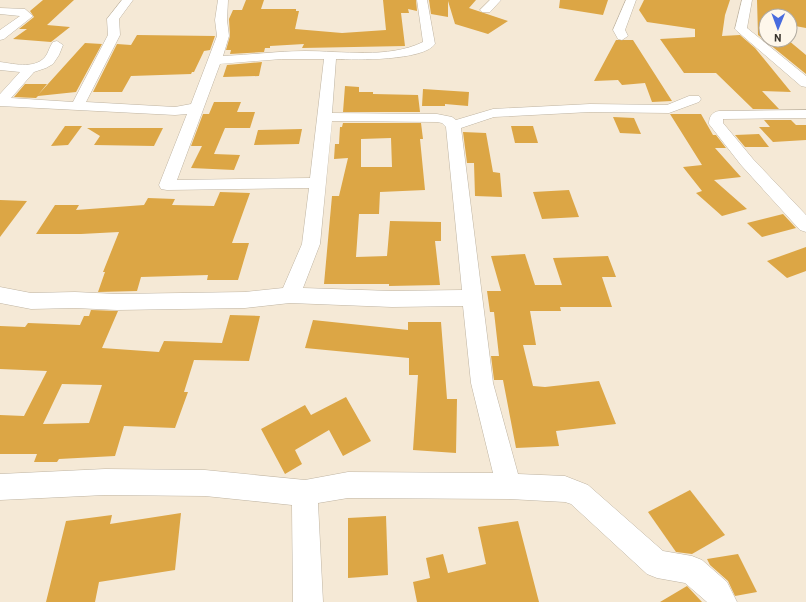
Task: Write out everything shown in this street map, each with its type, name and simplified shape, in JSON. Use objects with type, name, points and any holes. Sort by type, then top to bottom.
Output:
[{"type":"street","points":[[77,107],[114,35],[113,19],[128,0]]},
{"type":"street","points":[[223,0],[221,20],[223,36],[167,185],[317,183]]},
{"type":"street","points":[[215,60],[305,55],[330,57],[408,53],[421,50],[429,44],[422,0]]},
{"type":"street","points":[[486,10],[496,0]]},
{"type":"street","points":[[622,36],[619,30],[631,0]]},
{"type":"street","points":[[747,0],[741,29],[806,84]]},
{"type":"street","points":[[0,11],[21,11],[27,16],[0,36]]},
{"type":"street","points":[[0,66],[29,70],[37,68],[46,63],[56,50],[57,45]]},
{"type":"street","points":[[290,295],[311,244],[326,117],[330,57]]},
{"type":"street","points":[[1,100],[29,70]]},
{"type":"street","points":[[453,126],[493,113],[590,108],[669,109],[691,95],[746,162],[806,226]]},
{"type":"street","points":[[1,100],[77,107],[175,110],[185,110],[196,107]]},
{"type":"street","points":[[716,124],[716,119],[719,115],[806,114]]},
{"type":"street","points":[[326,117],[437,118],[447,120],[453,126],[466,230],[482,383],[509,486]]},
{"type":"street","points":[[0,295],[31,302],[75,300],[117,302],[245,300],[290,295],[392,299],[472,298]]},
{"type":"street","points":[[0,487],[105,482],[205,483],[305,493],[348,485],[509,486],[564,489],[579,494],[657,564],[692,570],[717,592],[722,602]]},
{"type":"street","points":[[305,493],[308,602]]},
{"type":"building","points":[[43,0],[74,0],[47,25],[70,27],[51,42],[13,39],[27,29],[19,29],[34,17],[30,11]]},
{"type":"building","points":[[246,0],[264,0],[261,9],[296,9],[296,11],[299,11],[295,29],[342,33],[386,30],[383,0],[416,0],[417,11],[408,9],[409,13],[401,13],[405,46],[302,48],[304,44],[270,46],[270,48],[265,48],[264,52],[230,54],[231,50],[226,50],[230,36],[229,19],[233,10],[242,10]]},
{"type":"building","points":[[429,0],[476,0],[469,8],[508,21],[488,34],[455,24],[448,1],[448,17],[431,14]]},
{"type":"building","points":[[560,0],[608,0],[603,15],[559,8]]},
{"type":"building","points":[[644,0],[730,0],[725,15],[722,36],[740,35],[755,48],[791,92],[762,91],[779,109],[753,109],[716,73],[684,73],[660,39],[695,37],[695,29],[647,22],[639,10]]},
{"type":"building","points":[[757,0],[806,0],[806,28],[798,26],[798,8],[758,8],[758,35]]},
{"type":"building","points":[[137,35],[215,36],[210,50],[204,51],[194,72],[191,74],[131,76],[122,92],[93,92],[117,44],[131,45]]},
{"type":"building","points":[[616,40],[633,40],[672,101],[652,102],[645,83],[622,85],[618,80],[594,81]]},
{"type":"building","points":[[85,43],[102,44],[76,92],[38,96],[36,98],[14,97],[25,84],[47,84],[38,95]]},
{"type":"building","points":[[774,48],[798,48],[806,55],[806,74]]},
{"type":"building","points":[[262,62],[259,76],[223,77],[227,65]]},
{"type":"building","points":[[345,86],[359,87],[359,92],[373,92],[373,94],[418,95],[420,112],[343,112]]},
{"type":"building","points":[[423,89],[469,92],[468,106],[445,104],[445,106],[422,106]]},
{"type":"building","points":[[214,102],[241,102],[237,112],[255,112],[250,128],[225,128],[214,154],[240,155],[234,170],[191,168],[202,146],[191,146],[203,114],[209,114]]},
{"type":"building","points":[[670,114],[701,114],[713,135],[716,135],[726,148],[715,148],[741,177],[714,180],[747,209],[722,216],[696,193],[702,191],[683,167],[702,165]]},
{"type":"building","points":[[613,117],[634,118],[641,134],[620,133]]},
{"type":"building","points":[[764,120],[791,120],[796,125],[806,125],[806,140],[773,142],[759,127],[770,127]]},
{"type":"building","points":[[343,123],[421,123],[423,139],[420,139],[425,190],[380,192],[379,214],[359,214],[356,257],[387,256],[390,221],[441,222],[441,241],[435,241],[440,285],[389,286],[389,284],[324,284],[332,196],[339,196],[348,158],[334,159],[335,144],[339,144],[340,127],[342,127]],"holes":[[[391,138],[392,167],[361,167],[361,139]]]},
{"type":"building","points":[[65,126],[82,126],[68,145],[51,146]]},
{"type":"building","points":[[511,126],[533,126],[538,143],[515,143]]},
{"type":"building","points":[[87,128],[163,128],[154,146],[94,145],[100,136]]},
{"type":"building","points":[[302,129],[299,144],[254,145],[258,130]]},
{"type":"building","points":[[463,132],[486,133],[493,172],[500,173],[502,197],[475,196],[474,163],[467,163]]},
{"type":"building","points":[[759,134],[769,147],[745,147],[735,135]]},
{"type":"building","points":[[569,190],[579,217],[542,219],[533,192]]},
{"type":"building","points":[[220,192],[250,193],[232,243],[249,243],[238,280],[207,280],[208,275],[141,277],[137,291],[98,292],[105,272],[103,272],[119,232],[36,234],[55,205],[79,205],[76,210],[144,205],[148,198],[175,199],[172,205],[214,206]]},
{"type":"building","points":[[0,200],[27,201],[0,237]]},
{"type":"building","points":[[783,214],[796,228],[762,237],[747,223]]},
{"type":"building","points":[[806,247],[806,271],[787,278],[767,261]]},
{"type":"building","points":[[525,254],[535,285],[562,285],[553,258],[608,256],[616,277],[602,277],[612,307],[560,307],[561,311],[530,311],[536,345],[523,345],[533,386],[545,387],[599,381],[616,424],[556,431],[559,446],[516,448],[503,380],[494,380],[491,356],[499,356],[494,312],[490,312],[487,291],[501,291],[491,256]]},
{"type":"building","points":[[91,310],[118,311],[102,348],[159,352],[164,341],[222,343],[230,315],[260,316],[249,361],[194,360],[184,392],[188,392],[175,428],[124,426],[115,456],[59,459],[57,462],[34,462],[37,454],[0,454],[0,415],[24,416],[47,371],[0,369],[0,326],[25,327],[28,323],[80,325],[84,316],[89,316]],"holes":[[[62,384],[102,385],[89,423],[43,424]]]},
{"type":"building","points":[[313,320],[408,330],[408,322],[441,322],[447,399],[457,399],[456,453],[413,450],[418,375],[409,375],[409,358],[305,348]]},
{"type":"building","points":[[346,397],[371,441],[343,456],[329,430],[295,450],[302,464],[285,474],[261,429],[305,405],[311,415]]},
{"type":"building","points":[[690,490],[725,535],[692,554],[676,552],[648,512]]},
{"type":"building","points":[[181,513],[175,570],[99,582],[95,602],[46,602],[66,521],[112,515],[110,524]]},
{"type":"building","points":[[386,516],[388,575],[348,578],[348,518]]},
{"type":"building","points":[[518,521],[539,602],[417,602],[413,582],[430,578],[426,558],[443,554],[448,573],[486,564],[478,527]]},
{"type":"building","points":[[738,554],[757,592],[735,596],[728,581],[710,565],[707,559]]},
{"type":"building","points":[[687,586],[702,602],[660,602]]}]
